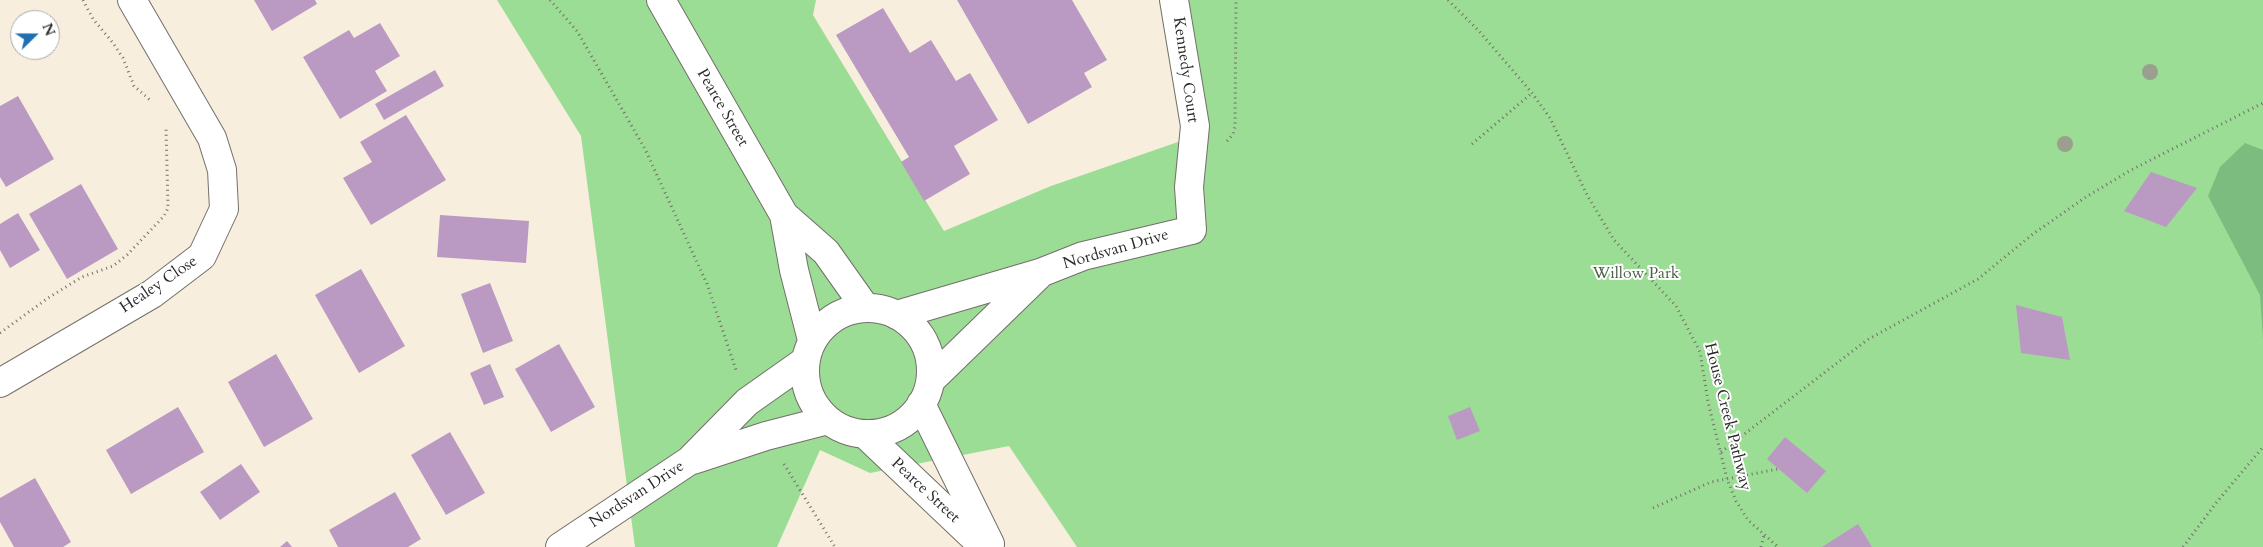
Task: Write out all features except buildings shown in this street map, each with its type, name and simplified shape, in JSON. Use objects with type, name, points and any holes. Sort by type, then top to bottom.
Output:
[{"type":"street","name":"Healey Close","points":[[0,383],[152,294],[202,256],[224,209],[222,170],[212,138],[132,0]]},
{"type":"street","name":"Pearce Street","points":[[661,0],[784,215],[826,252],[865,307]]},
{"type":"street","name":"Kennedy Court","points":[[1174,0],[1195,126],[1189,187],[1192,230]]},
{"type":"street","name":"Pearce Street","points":[[784,215],[809,350]]},
{"type":"street","name":"Nordsvan Drive","points":[[896,314],[1040,273],[1083,256],[1192,230]]},
{"type":"street","name":"Nordsvan Drive","points":[[926,392],[1040,273]]},
{"type":"street","points":[[865,307],[881,309],[896,314],[912,326],[924,342],[931,360],[926,392],[915,413],[901,426],[884,433],[866,435],[848,432],[828,420],[818,411],[810,396],[804,378],[809,350],[826,323],[844,312],[865,307]]},
{"type":"street","name":"Nordsvan Drive","points":[[560,547],[690,461],[747,402],[809,350]]},
{"type":"street","name":"Pearce Street","points":[[926,392],[991,547]]},
{"type":"street","name":"Nordsvan Drive","points":[[690,461],[766,436],[828,420]]},
{"type":"street","name":"Pearce Street","points":[[866,435],[984,547]]},
{"type":"path","points":[[83,0],[93,19],[123,58],[134,86],[152,101]]},
{"type":"path","points":[[550,0],[577,31],[645,149],[706,284],[747,402]]},
{"type":"path","points":[[1191,153],[1218,145],[1228,140],[1233,134],[1236,0]]},
{"type":"path","name":"House Creek Pathway","points":[[1448,0],[1479,31],[1532,93],[1550,118],[1588,195],[1614,240],[1676,306],[1700,352],[1708,402],[1727,479],[1736,501],[1748,520],[1778,547]]},
{"type":"path","points":[[1472,144],[1532,93]]},
{"type":"path","points":[[1721,452],[1867,340],[1978,279],[2033,234],[2086,198],[2131,170],[2263,103]]},
{"type":"path","points":[[0,333],[48,298],[82,277],[113,266],[127,255],[164,216],[168,208],[165,122]]},
{"type":"path","points":[[766,436],[811,505],[835,547]]},
{"type":"path","points":[[2183,547],[2216,503],[2263,447]]},
{"type":"path","points":[[1653,508],[1711,482],[1778,469]]},
{"type":"path","points":[[1761,547],[1764,534]]},
{"type":"green space","name":"Willow Park","points":[[497,0],[816,0],[813,15],[944,231],[1051,186],[1201,134],[1164,0],[2263,0],[2263,547],[1077,547],[1009,446],[870,473],[820,450],[777,547],[635,547],[581,136]]},
{"type":"green space","points":[[2245,143],[2263,150],[2263,339],[2260,295],[2208,196],[2220,167]]}]
